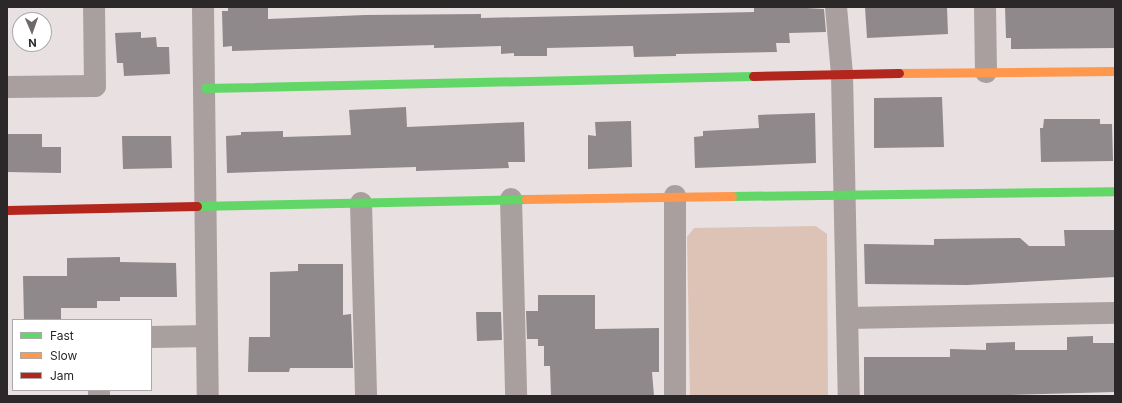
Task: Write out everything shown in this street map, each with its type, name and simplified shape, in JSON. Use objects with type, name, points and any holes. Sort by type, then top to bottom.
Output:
[{"type":"street","points":[[7,87],[95,86],[94,7]]},
{"type":"street","points":[[203,7],[205,88],[204,206],[208,396]]},
{"type":"street","points":[[836,7],[842,74],[843,194],[848,318],[849,396]]},
{"type":"street","points":[[985,7],[986,72]]},
{"type":"street","points":[[205,88],[842,74],[1115,71]]},
{"type":"street","points":[[7,210],[361,203],[511,198],[1115,191]]},
{"type":"street","points":[[674,196],[675,396]]},
{"type":"street","points":[[511,198],[516,396]]},
{"type":"street","points":[[361,203],[366,396]]},
{"type":"street","points":[[848,318],[1115,313]]},
{"type":"street","points":[[152,337],[207,336]]},
{"type":"shaded area","points":[[816,226],[827,234],[828,396],[690,396],[687,237],[694,228]]},
{"type":"building","points":[[228,7],[268,7],[268,19],[365,15],[481,14],[481,18],[754,12],[754,7],[788,7],[824,9],[826,32],[789,33],[790,43],[776,43],[777,52],[676,54],[676,56],[634,57],[633,46],[547,48],[547,56],[514,56],[514,53],[501,54],[501,46],[434,48],[434,45],[232,51],[232,46],[223,47],[222,11],[228,11]]},
{"type":"building","points":[[865,7],[947,7],[948,34],[867,38]]},
{"type":"building","points":[[1005,7],[1115,7],[1115,48],[1011,49],[1011,38],[1006,38]]},
{"type":"building","points":[[141,32],[141,38],[156,37],[157,47],[169,47],[170,74],[124,76],[123,63],[117,63],[115,33]]},
{"type":"building","points":[[942,97],[944,147],[874,148],[874,98]]},
{"type":"building","points":[[406,107],[407,127],[524,122],[525,162],[508,162],[509,168],[416,171],[416,167],[227,173],[226,136],[241,135],[241,132],[283,131],[283,137],[351,135],[349,110]]},
{"type":"building","points":[[815,113],[816,163],[695,168],[694,137],[703,136],[703,131],[759,128],[758,115]]},
{"type":"building","points":[[1044,119],[1100,119],[1100,124],[1112,124],[1113,161],[1041,162],[1040,128],[1043,128]]},
{"type":"building","points":[[631,121],[632,167],[588,169],[588,135],[596,136],[595,122]]},
{"type":"building","points":[[7,134],[42,134],[42,147],[61,147],[61,173],[7,172]]},
{"type":"building","points":[[122,136],[171,136],[172,168],[123,169]]},
{"type":"building","points":[[1064,230],[1115,230],[1115,277],[967,285],[865,284],[864,244],[934,245],[934,239],[1020,238],[1029,246],[1065,246]]},
{"type":"building","points":[[120,257],[120,262],[176,263],[177,297],[120,297],[120,301],[97,301],[97,308],[61,308],[61,319],[24,319],[23,276],[67,276],[67,258]]},
{"type":"building","points":[[298,264],[343,264],[343,315],[351,314],[353,368],[290,368],[289,372],[248,372],[249,337],[270,337],[270,272],[298,271]]},
{"type":"building","points":[[538,295],[595,295],[595,329],[659,328],[659,372],[652,372],[654,396],[551,396],[550,366],[544,366],[544,346],[538,346],[538,339],[527,339],[526,311],[538,311]]},
{"type":"building","points":[[476,312],[501,312],[502,340],[477,341]]},
{"type":"building","points":[[1093,336],[1093,343],[1115,343],[1115,392],[977,396],[864,395],[864,357],[950,357],[950,349],[986,350],[986,343],[1015,342],[1015,350],[1067,350],[1067,337]]},
{"type":"traffic: fast","points":[[205,88],[753,76]]},
{"type":"traffic: fast","points":[[732,196],[1115,191]]},
{"type":"traffic: fast","points":[[197,206],[526,199]]},
{"type":"traffic: slow","points":[[899,73],[1115,71]]},
{"type":"traffic: slow","points":[[526,199],[732,196]]},
{"type":"traffic: jam","points":[[753,76],[899,73]]},
{"type":"traffic: jam","points":[[7,210],[197,206]]}]
